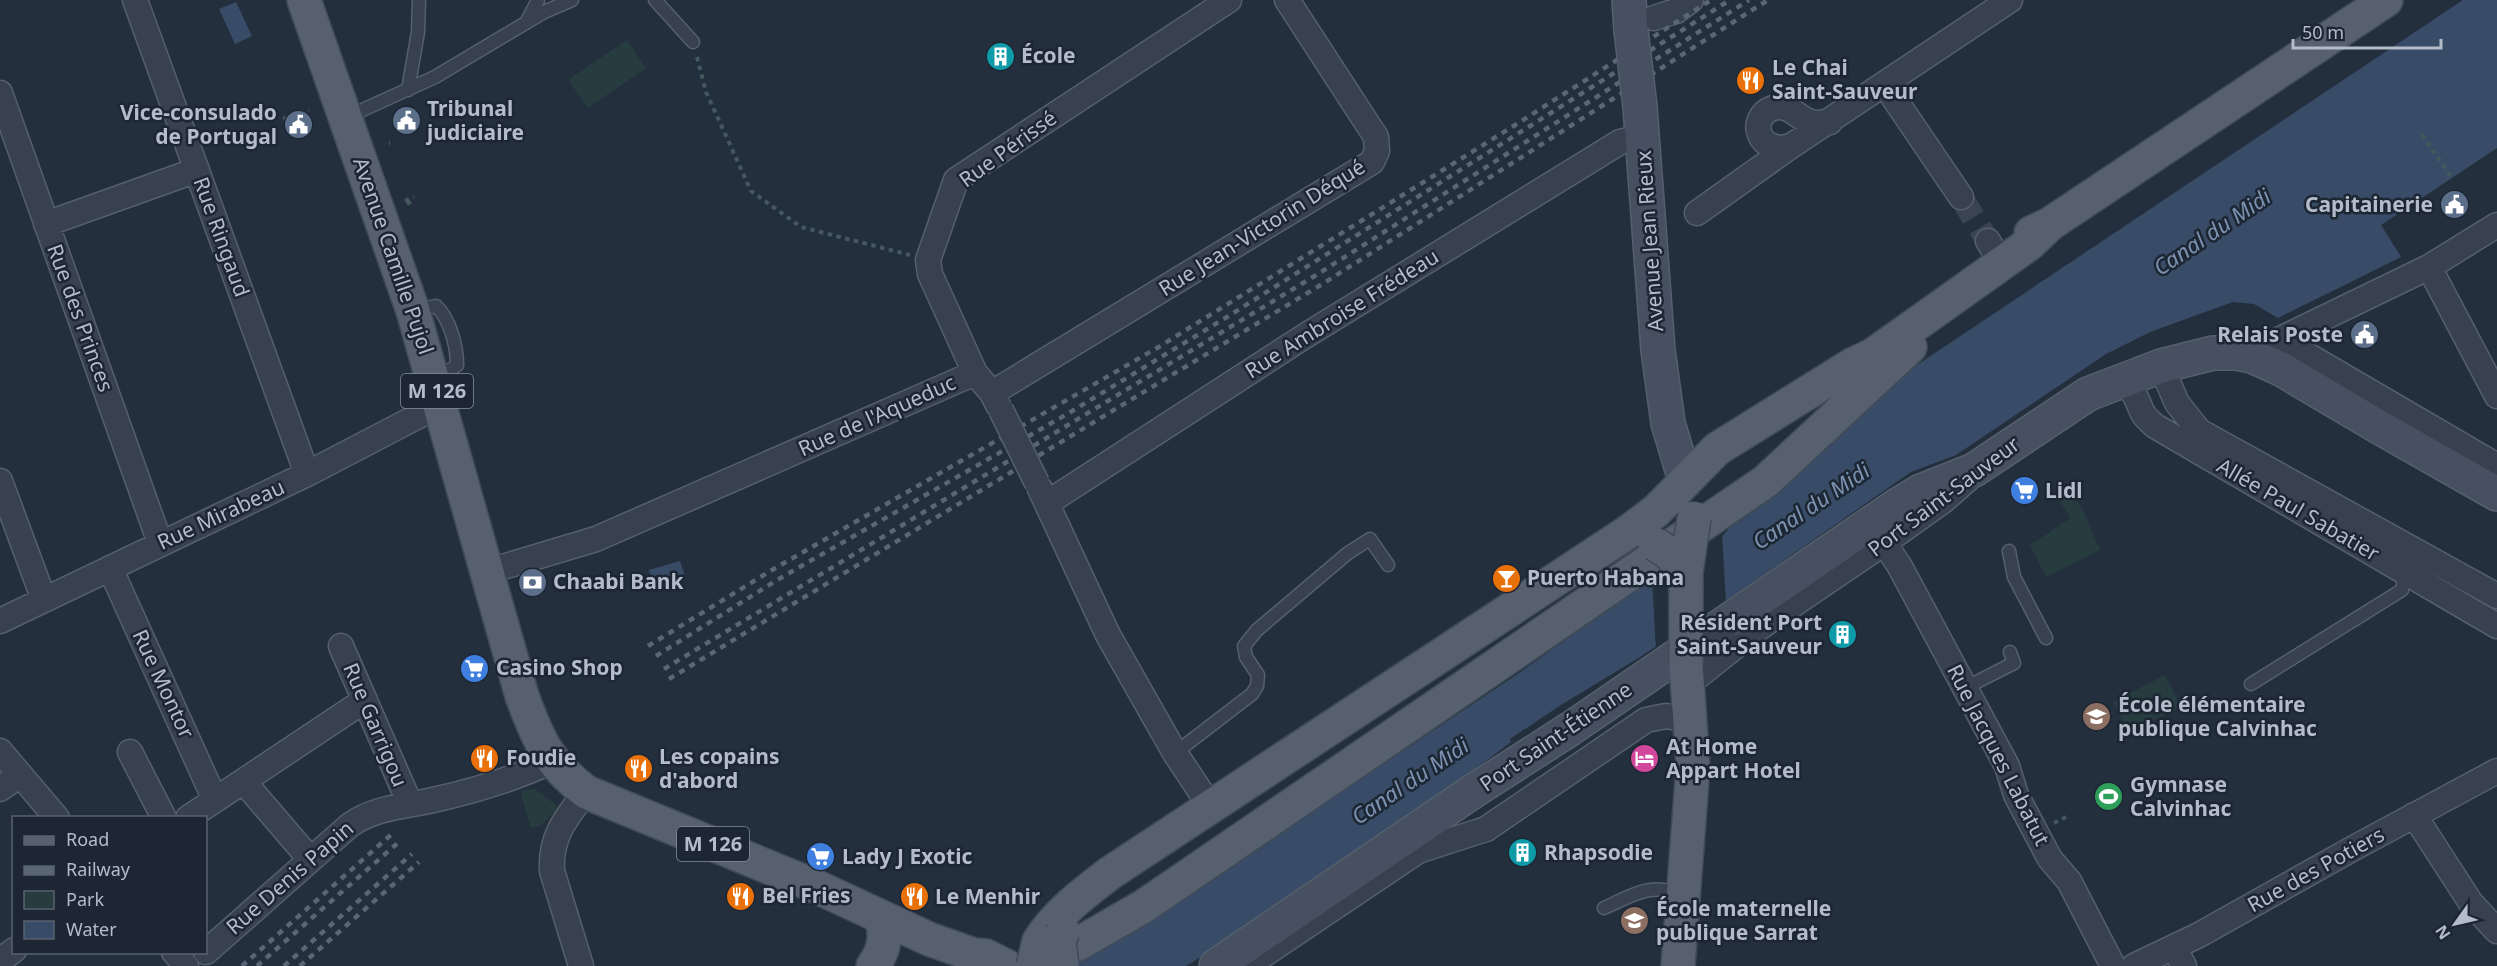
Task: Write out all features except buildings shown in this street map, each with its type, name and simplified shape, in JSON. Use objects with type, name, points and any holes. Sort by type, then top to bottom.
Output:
[{"type":"main road","name":"Avenue Camille Pujol","points":[[304,0],[413,311],[522,696],[549,759]]},
{"type":"main road","points":[[1852,365],[1864,346],[1996,252],[2029,244],[2050,224],[2386,0]]},
{"type":"main road","name":"Avenue Jean Rieux","points":[[1638,16],[1642,122],[1658,350],[1668,423],[1685,480]]},
{"type":"main road","points":[[1022,949],[1110,873],[1210,806],[1641,538],[1656,511],[1717,449],[1852,365],[1873,355],[1946,304],[1996,252]]},
{"type":"main road","points":[[940,966],[1095,935],[1121,921],[1766,481],[1896,362],[1941,314],[1946,304]]},
{"type":"main road","name":"Port Saint-Sauveur","points":[[1974,470],[2088,394],[2161,366],[2214,353],[2252,356]]},
{"type":"main road","points":[[2252,356],[2281,369],[2379,428],[2497,494]]},
{"type":"main road","name":"Port Saint-Étienne","points":[[1216,966],[1475,790],[1570,729],[1896,506],[1921,491],[1974,470]]},
{"type":"main road","points":[[1678,966],[1693,766],[1687,675],[1686,573],[1694,518],[1685,480]]},
{"type":"main road","points":[[1641,538],[1669,553],[1686,573]]},
{"type":"main road","name":"M 126","points":[[549,759],[586,792],[817,886],[929,939],[1022,949]]},
{"type":"main road","points":[[873,966],[884,951],[885,930],[882,918]]},
{"type":"main road","points":[[1022,949],[1059,940],[1062,966]]},
{"type":"street","name":"Rue Ringaud","points":[[135,0],[307,474]]},
{"type":"street","name":"Rue Périssé","points":[[928,260],[956,180],[1229,0]]},
{"type":"street","name":"Rue Jean-Victorin Déqué","points":[[996,401],[1372,162],[1377,151],[1376,137],[1287,0]]},
{"type":"street","points":[[1638,16],[1676,11],[1691,0]]},
{"type":"street","points":[[1697,213],[1791,146],[2010,0]]},
{"type":"street","points":[[1885,85],[1961,197]]},
{"type":"street","name":"Rue des Princes","points":[[0,93],[160,543]]},
{"type":"street","points":[[1791,146],[1780,149],[1770,147],[1762,140],[1758,130],[1760,120],[1766,111],[1776,107],[1786,108],[1812,123],[1830,122]]},
{"type":"street","name":"Rue Ambroise Frédeau","points":[[1042,493],[1620,142],[1642,122]]},
{"type":"street","points":[[46,224],[197,170]]},
{"type":"street","points":[[2252,356],[2272,343],[2429,267],[2497,225]]},
{"type":"street","points":[[928,260],[930,274],[975,373]]},
{"type":"street","points":[[2429,267],[2497,396]]},
{"type":"street","points":[[2286,338],[2297,348],[2497,466]]},
{"type":"street","name":"Allée Paul Sabatier","points":[[2161,366],[2177,403],[2199,431],[2497,596]]},
{"type":"street","name":"Rue de l'Aqueduc","points":[[486,572],[596,539],[975,373],[996,401],[1108,635],[1175,753],[1210,806]]},
{"type":"street","name":"Allée Paul Sabatier","points":[[2115,384],[2126,386],[2133,391],[2144,415],[2155,426],[2497,624]]},
{"type":"street","name":"Rue Mirabeau","points":[[0,621],[307,474],[424,413],[442,408]]},
{"type":"street","name":"Port Saint-Sauveur","points":[[1687,675],[1884,543],[1965,484],[1974,470]]},
{"type":"street","points":[[0,480],[44,600]]},
{"type":"street","name":"Rue Jacques Labatut","points":[[1884,543],[1899,565],[2007,766],[2016,795],[2050,860],[2069,881],[2113,966]]},
{"type":"street","name":"Rue Montor","points":[[110,568],[215,800]]},
{"type":"street","name":"Port Saint-Sauveur","points":[[1686,614],[1696,625],[1723,636],[1743,635],[1756,630]]},
{"type":"street","name":"Rue Garrigou","points":[[341,646],[410,804]]},
{"type":"street","points":[[191,816],[364,700]]},
{"type":"street","name":"Port Saint-Étienne","points":[[1247,966],[1418,851],[1486,829],[1646,720],[1666,716],[1690,720]]},
{"type":"street","points":[[0,751],[55,816]]},
{"type":"street","points":[[130,752],[164,816]]},
{"type":"street","name":"Rue Denis Papin","points":[[207,950],[310,859],[367,813],[433,800],[518,777],[549,759]]},
{"type":"street","name":"Rue des Potiers","points":[[2134,966],[2179,957],[2414,815],[2497,771]]},
{"type":"street","points":[[0,789],[20,775]]},
{"type":"street","points":[[244,782],[310,859]]},
{"type":"street","points":[[581,966],[552,871],[551,857],[554,841],[570,813],[586,792]]},
{"type":"street","points":[[2414,815],[2471,903],[2497,931]]},
{"type":"street","points":[[0,961],[12,952]]},
{"type":"street","points":[[176,954],[188,966]]},
{"type":"street","name":"Rue Denis Papin","points":[[188,966],[203,954]]},
{"type":"lane","points":[[408,90],[418,32],[419,0]]},
{"type":"lane","points":[[525,24],[538,0]]},
{"type":"lane","points":[[345,118],[435,77],[525,24],[572,0]]},
{"type":"lane","points":[[655,0],[693,42]]},
{"type":"lane","points":[[1175,753],[1252,694],[1257,686],[1258,675],[1246,657],[1244,646],[1257,630],[1348,553],[1370,539],[1388,565]]},
{"type":"lane","points":[[2009,551],[2014,578],[2046,638]]},
{"type":"lane","points":[[2251,684],[2402,590],[2405,572]]},
{"type":"lane","points":[[1965,688],[2014,663],[2010,652]]},
{"type":"lane","points":[[1605,908],[1649,888],[1672,890],[1682,895]]},
{"type":"path","points":[[693,42],[706,92],[751,191],[801,227],[928,260]]},
{"type":"path","points":[[283,119],[309,110]]},
{"type":"path","points":[[294,115],[297,124]]},
{"type":"path","points":[[2422,135],[2452,178]]},
{"type":"path","points":[[406,202],[413,199]]},
{"type":"green space","points":[[627,40],[646,68],[588,108],[568,80]]},
{"type":"green space","points":[[2073,494],[2084,512],[2100,550],[2046,577],[2030,545],[2071,518],[2060,502]]},
{"type":"green space","points":[[2165,675],[2181,706],[2129,734],[2113,702]]},
{"type":"green space","points":[[535,789],[556,805],[557,809],[540,826],[531,828],[521,795],[524,790]]},
{"type":"water","name":"Canal du Midi","points":[[2463,0],[2497,0],[2497,148],[2381,225],[2401,257],[2278,318],[2254,304],[2233,302],[2150,332],[2106,354],[1956,455],[1911,472],[1734,595],[1510,739],[1511,742],[1439,796],[1317,877],[1241,932],[1186,966],[1067,966],[1130,933],[1519,673],[1640,586],[1649,584],[1720,539],[1731,526],[1791,481],[1896,379]]},
{"type":"water","points":[[236,2],[252,36],[235,44],[219,9]]},
{"type":"water","points":[[680,561],[685,576],[653,585],[649,570]]},
{"type":"pier","points":[[1722,532],[1726,604],[1656,650],[1652,579]]},
{"type":"tunnel","points":[[1961,197],[1988,241]]},
{"type":"railway","points":[[648,646],[772,570],[1157,348],[1711,0]]},
{"type":"railway","points":[[656,656],[777,580],[1069,413],[1227,317],[1730,0]]},
{"type":"railway","points":[[664,669],[1318,274],[1749,0]]},
{"type":"railway","points":[[669,679],[1324,283],[1768,0]]},
{"type":"railway","points":[[242,966],[393,833]]},
{"type":"railway","points":[[257,966],[400,841]]},
{"type":"railway","points":[[284,966],[412,854]]},
{"type":"railway","points":[[300,966],[419,862]]},
{"type":"place","name":"École","points":[[1000,56]]},
{"type":"place","name":"Le Chai Saint-Sauveur","points":[[1751,80]]},
{"type":"place","name":"Tribunal judiciaire","points":[[406,121]]},
{"type":"place","name":"Vice-consulado de Portugal","points":[[298,125]]},
{"type":"place","name":"Capitainerie","points":[[2454,205]]},
{"type":"place","name":"Relais Poste","points":[[2364,335]]},
{"type":"place","name":"Lidl","points":[[2024,491]]},
{"type":"place","name":"Puerto Habana","points":[[1506,578]]},
{"type":"place","name":"Chaabi Bank","points":[[532,582]]},
{"type":"place","name":"Résident Port Saint-Sauveur","points":[[1843,635]]},
{"type":"place","name":"Casino Shop","points":[[475,668]]},
{"type":"place","name":"École élémentaire publique Calvinhac","points":[[2097,717]]},
{"type":"place","name":"Foudie","points":[[485,758]]},
{"type":"place","name":"At Home Appart Hotel","points":[[1645,759]]},
{"type":"place","name":"Les copains d'abord","points":[[638,769]]},
{"type":"place","name":"Gymnase Calvinhac","points":[[2109,797]]},
{"type":"place","name":"Rhapsodie","points":[[1523,853]]},
{"type":"place","name":"Lady J Exotic","points":[[821,857]]},
{"type":"place","name":"Bel Fries","points":[[741,896]]},
{"type":"place","name":"Le Menhir","points":[[914,897]]},
{"type":"place","name":"École maternelle publique Sarrat","points":[[1635,921]]}]
